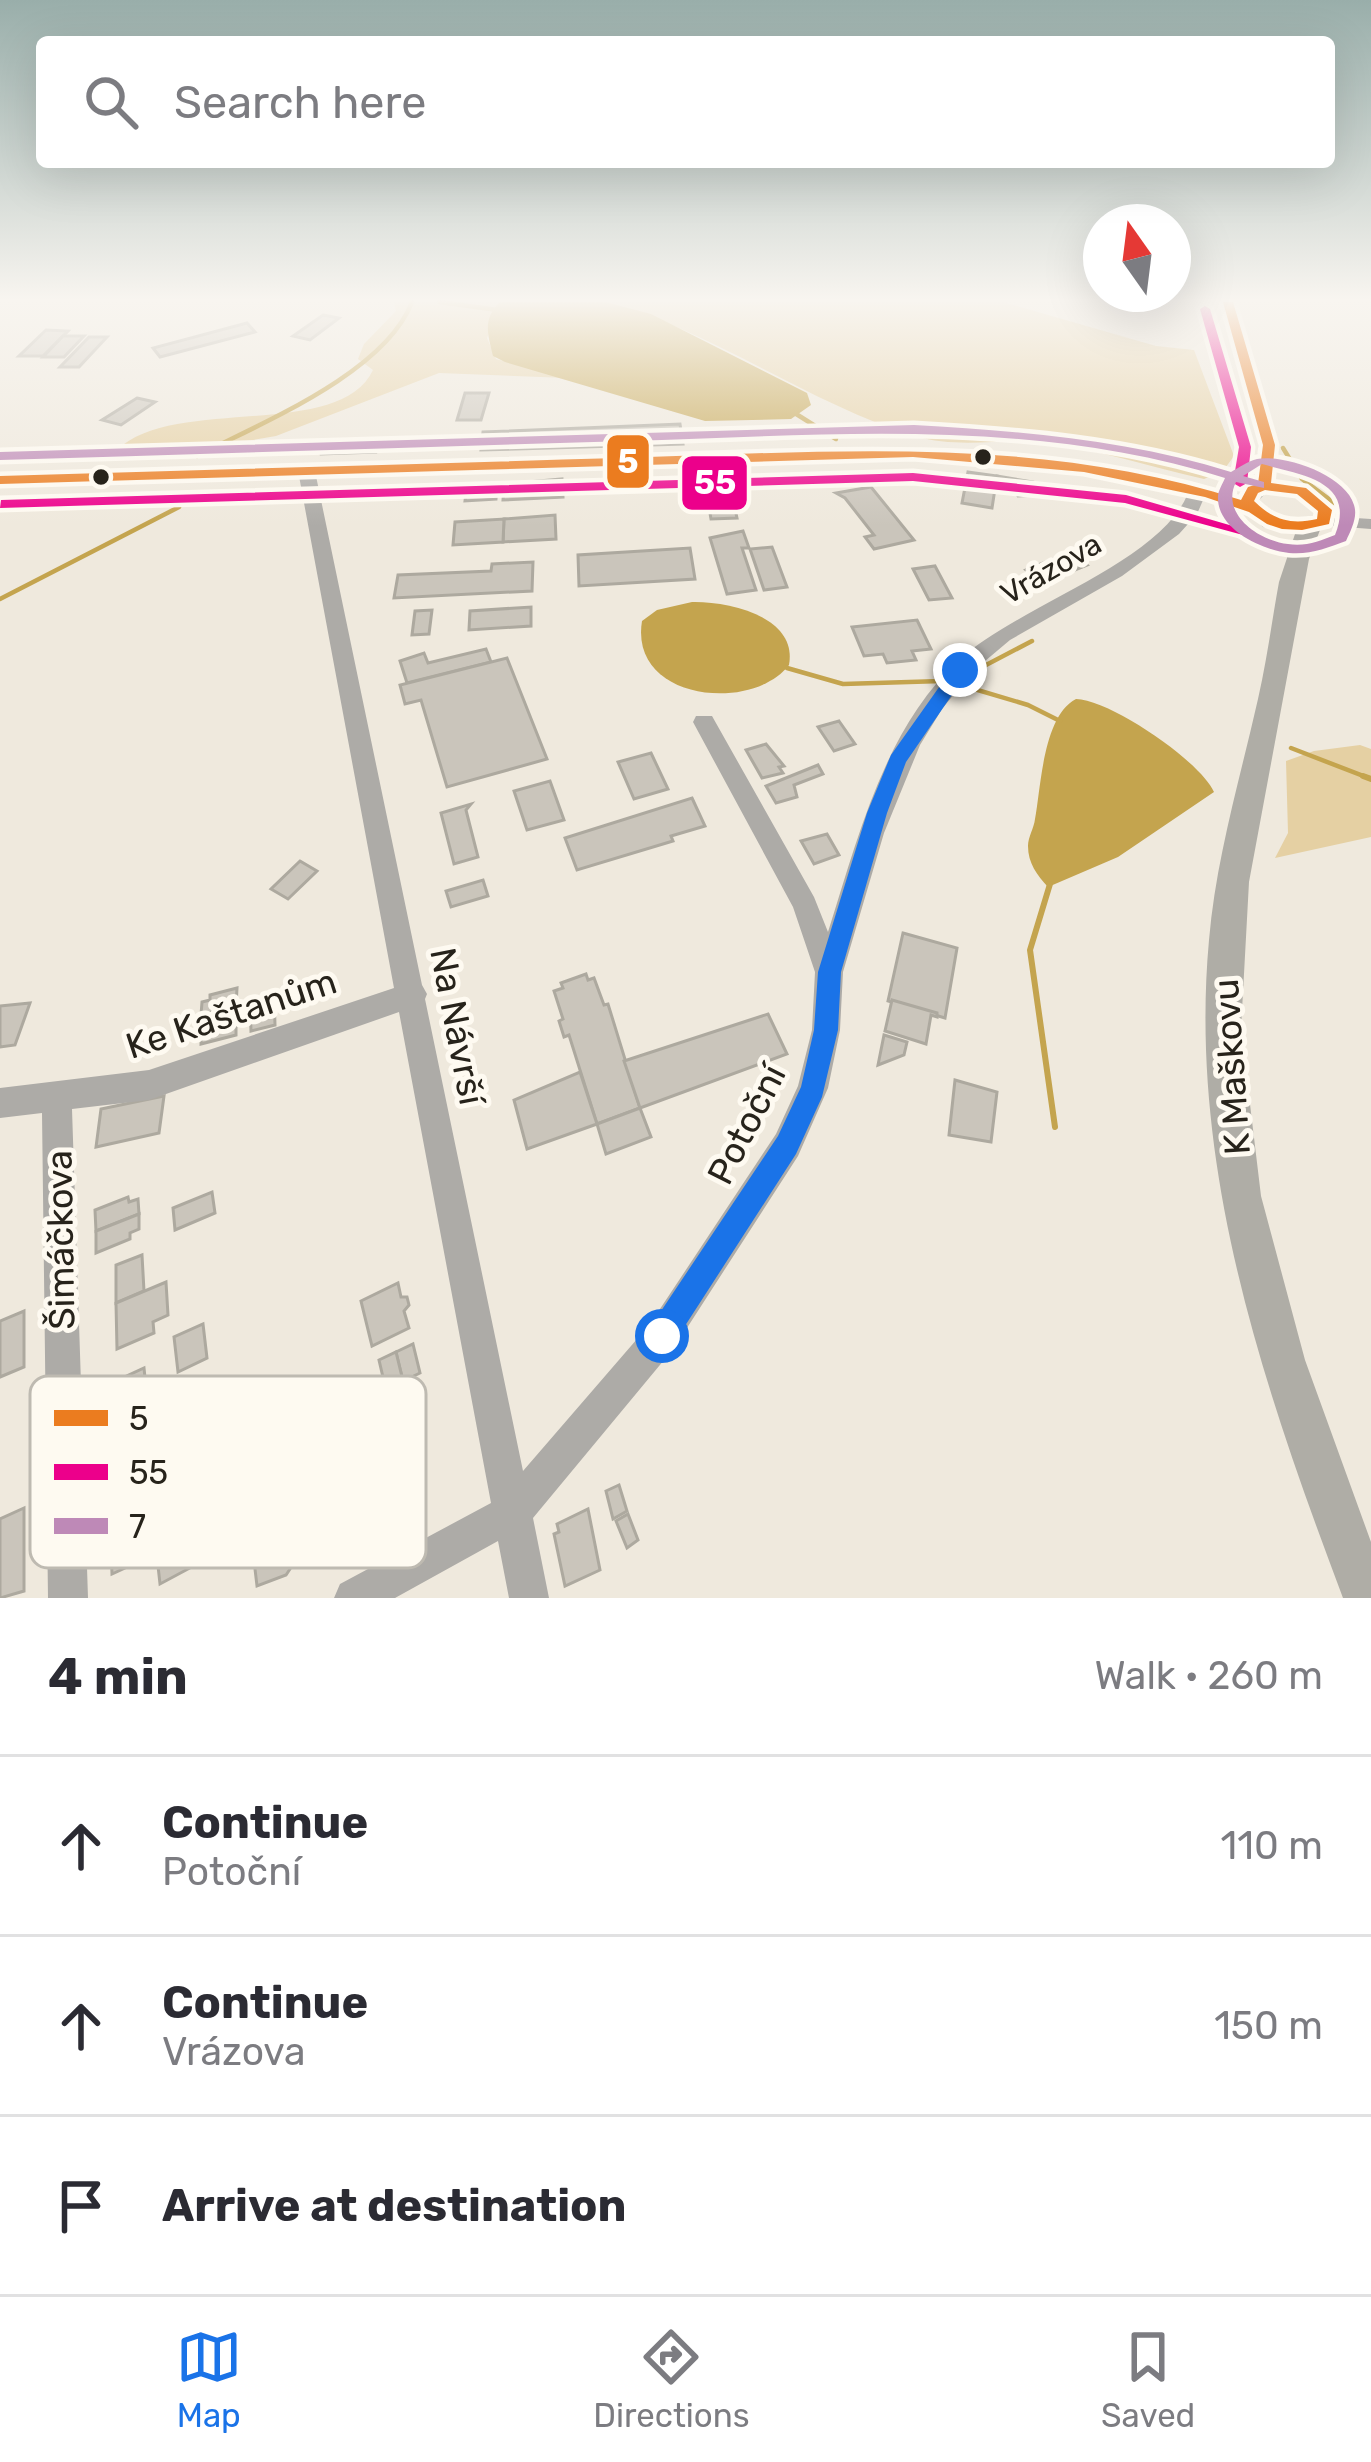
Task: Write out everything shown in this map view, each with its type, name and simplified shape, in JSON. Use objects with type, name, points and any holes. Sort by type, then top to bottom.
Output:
[{"type":"main road","points":[[1249,377],[1269,445],[1284,474],[1314,511]]},
{"type":"main road","points":[[1269,445],[1259,501],[1293,569]]},
{"type":"main road","points":[[1259,501],[1314,511]]},
{"type":"main road","points":[[1259,501],[1314,511]]},
{"type":"main road","name":"K Maškovu","points":[[1314,511],[1298,543],[1283,649],[1233,881],[1222,999],[1224,1071],[1233,1148],[1286,1376],[1368,1598]]},
{"type":"street","points":[[0,480],[914,453],[1038,463],[1259,501]]},
{"type":"street","name":"Na Návrší","points":[[307,469],[530,1598]]},
{"type":"street","name":"Vrázova","points":[[830,972],[877,813],[898,760],[960,670],[1003,635],[1138,556],[1184,518],[1197,502],[1198,490]]},
{"type":"street","points":[[1314,511],[1371,524]]},
{"type":"street","name":"Potoční","points":[[513,1512],[662,1336],[787,1145],[813,1088],[826,1030],[830,972],[805,905],[704,722]]},
{"type":"street","name":"Ke Kaštanům","points":[[0,1103],[148,1085],[413,994]]},
{"type":"street","name":"Šimáčkova","points":[[57,1097],[63,1376]]},
{"type":"street","points":[[426,1559],[513,1512]]},
{"type":"street","name":"Šimáčkova","points":[[67,1568],[68,1598]]},
{"type":"street","points":[[354,1598],[409,1568]]},
{"type":"shaded area","points":[[368,377],[430,377],[276,436],[166,455],[137,456],[117,450],[143,434],[176,424],[293,412],[327,405],[355,392]]},
{"type":"shaded area","points":[[554,377],[775,377],[807,393],[811,405],[791,419],[705,421]]},
{"type":"shaded area","points":[[778,377],[1204,377],[1234,456],[1223,471],[1204,479],[1063,446],[947,442],[915,436]]},
{"type":"shaded area","points":[[692,602],[740,609],[771,623],[789,648],[789,665],[772,680],[749,690],[697,691],[673,683],[654,668],[643,648],[642,621],[657,610]]},
{"type":"shaded area","points":[[1076,699],[1110,710],[1153,734],[1191,765],[1214,792],[1118,857],[1048,887],[1031,863],[1028,843],[1050,736],[1065,708]]},
{"type":"shaded area","points":[[1360,745],[1371,749],[1371,837],[1275,858],[1288,833],[1286,761],[1314,751]]},
{"type":"building","points":[[465,393],[489,393],[481,420],[457,420]]},
{"type":"building","points":[[137,398],[155,402],[121,425],[102,420]]},
{"type":"building","points":[[680,424],[683,444],[481,450],[483,432]]},
{"type":"building","points":[[379,441],[376,452],[321,454],[320,450],[324,443]]},
{"type":"building","points":[[726,470],[731,491],[706,496],[702,475]]},
{"type":"building","points":[[968,472],[997,476],[992,508],[962,503]]},
{"type":"building","points":[[997,476],[1033,482],[1036,495],[1018,496],[996,487]]},
{"type":"building","points":[[562,479],[563,497],[503,500],[504,484]]},
{"type":"building","points":[[497,484],[496,499],[465,501],[467,486]]},
{"type":"building","points":[[871,487],[914,540],[874,549],[865,537],[874,535],[836,493]]},
{"type":"building","points":[[731,491],[737,518],[711,519],[707,496]]},
{"type":"building","points":[[555,515],[556,539],[503,542],[504,519]]},
{"type":"building","points":[[504,519],[503,542],[453,545],[455,522]]},
{"type":"building","points":[[743,531],[749,548],[742,548],[756,590],[727,594],[710,538]]},
{"type":"building","points":[[772,547],[787,587],[764,590],[750,549]]},
{"type":"building","points":[[690,548],[695,579],[579,586],[578,555]]},
{"type":"building","points":[[1070,552],[1087,565],[1043,583],[1026,570]]},
{"type":"building","points":[[533,562],[532,591],[394,598],[398,575],[491,571],[492,564]]},
{"type":"building","points":[[935,566],[952,598],[929,600],[913,569]]},
{"type":"building","points":[[531,607],[531,626],[469,630],[470,611]]},
{"type":"building","points":[[432,610],[429,634],[412,635],[415,611]]},
{"type":"building","points":[[917,620],[931,649],[912,651],[916,660],[887,663],[883,654],[864,656],[852,627]]},
{"type":"building","points":[[486,649],[491,662],[407,683],[400,661],[424,653],[428,663]]},
{"type":"building","points":[[507,658],[547,759],[447,787],[421,700],[405,704],[400,685]]},
{"type":"building","points":[[839,721],[855,744],[834,751],[818,727]]},
{"type":"building","points":[[766,744],[784,766],[779,767],[783,773],[762,778],[746,750]]},
{"type":"building","points":[[651,753],[668,789],[634,799],[618,762]]},
{"type":"building","points":[[818,765],[823,774],[794,785],[797,797],[776,803],[766,786]]},
{"type":"building","points":[[550,781],[564,820],[527,830],[514,791]]},
{"type":"building","points":[[692,798],[705,826],[671,836],[673,841],[577,870],[565,838]]},
{"type":"building","points":[[471,804],[466,810],[478,857],[454,864],[441,813]]},
{"type":"building","points":[[827,834],[839,855],[814,864],[801,841]]},
{"type":"building","points":[[300,861],[317,871],[288,899],[271,889]]},
{"type":"building","points":[[483,880],[488,896],[451,907],[446,891]]},
{"type":"building","points":[[903,933],[957,948],[945,1018],[888,1001]]},
{"type":"building","points":[[586,974],[588,980],[594,978],[604,1005],[608,1004],[640,1108],[597,1124],[569,1035],[564,1037],[554,991],[563,988],[561,983]]},
{"type":"building","points":[[237,988],[236,1007],[201,1015],[202,1002],[210,1000],[210,995]]},
{"type":"building","points":[[274,993],[275,1025],[251,1031],[250,1003]]},
{"type":"building","points":[[892,1000],[937,1013],[937,1017],[931,1015],[926,1044],[885,1031]]},
{"type":"building","points":[[30,1003],[15,1045],[0,1047],[0,1006]]},
{"type":"building","points":[[236,1007],[236,1035],[201,1044],[201,1015]]},
{"type":"building","points":[[768,1014],[787,1054],[640,1108],[624,1061]]},
{"type":"building","points":[[884,1035],[907,1042],[904,1055],[878,1065]]},
{"type":"building","points":[[580,1072],[597,1124],[527,1149],[514,1100]]},
{"type":"building","points":[[955,1080],[997,1092],[991,1142],[949,1135]]},
{"type":"building","points":[[164,1096],[159,1133],[96,1147],[101,1109]]},
{"type":"building","points":[[640,1108],[651,1137],[606,1154],[597,1124]]},
{"type":"building","points":[[212,1192],[215,1213],[175,1230],[173,1208]]},
{"type":"building","points":[[128,1197],[129,1202],[138,1199],[139,1214],[96,1231],[95,1210]]},
{"type":"building","points":[[139,1214],[139,1229],[130,1233],[130,1239],[96,1253],[96,1231]]},
{"type":"building","points":[[142,1255],[144,1291],[116,1303],[116,1265]]},
{"type":"building","points":[[166,1282],[168,1315],[153,1322],[154,1333],[117,1349],[116,1303]]},
{"type":"building","points":[[398,1283],[409,1305],[404,1311],[409,1328],[372,1346],[361,1301]]},
{"type":"building","points":[[24,1311],[24,1367],[0,1377],[0,1321]]},
{"type":"building","points":[[203,1324],[207,1358],[178,1372],[174,1337]]},
{"type":"building","points":[[413,1344],[420,1373],[402,1376],[396,1352]]},
{"type":"building","points":[[396,1352],[402,1376],[383,1376],[379,1360]]},
{"type":"building","points":[[619,1485],[627,1511],[613,1519],[606,1491]]},
{"type":"building","points":[[24,1508],[24,1591],[0,1598],[0,1519]]},
{"type":"building","points":[[588,1509],[600,1570],[565,1586],[554,1534],[559,1532],[557,1524]]},
{"type":"building","points":[[628,1514],[638,1540],[627,1548],[616,1521]]},
{"type":"building","points":[[158,1568],[190,1568],[160,1584]]},
{"type":"building","points":[[255,1568],[290,1568],[286,1575],[257,1586]]},
{"type":"waterway","points":[[197,456],[343,377]]},
{"type":"waterway","points":[[793,412],[836,439]]},
{"type":"waterway","points":[[1283,448],[1302,479],[1337,505]]},
{"type":"waterway","points":[[0,599],[179,507]]},
{"type":"waterway","points":[[967,675],[1032,641]]},
{"type":"waterway","points":[[787,668],[843,684],[942,681]]},
{"type":"waterway","points":[[954,683],[1028,705],[1060,721]]},
{"type":"waterway","points":[[1291,748],[1371,779],[1363,776]]},
{"type":"waterway","points":[[1050,884],[1030,950],[1055,1127]]},
{"type":"transit line","name":"55","points":[[1225,377],[1245,447],[1240,483]]},
{"type":"transit line","name":"5","points":[[1249,377],[1269,445],[1264,486]]},
{"type":"transit line","name":"7","points":[[0,456],[914,429],[1089,445],[1175,461],[1259,485]]},
{"type":"transit line","name":"5","points":[[0,480],[913,453],[1084,468],[1168,484],[1251,508]]},
{"type":"transit line","name":"7","points":[[1256,463],[1232,477],[1224,494],[1228,512],[1241,528],[1287,549],[1314,548],[1341,538],[1348,520],[1341,492],[1315,475],[1267,462]]},
{"type":"transit line","name":"55","points":[[1,504],[913,477],[1126,499],[1243,531]]},
{"type":"transit line","name":"5","points":[[1264,486],[1301,491],[1325,510],[1324,521],[1292,526],[1263,516],[1247,501],[1253,490],[1264,486]]},
{"type":"route","points":[[662,1336],[787,1145],[813,1088],[826,1030],[830,972],[877,813],[898,760],[960,670]]}]
